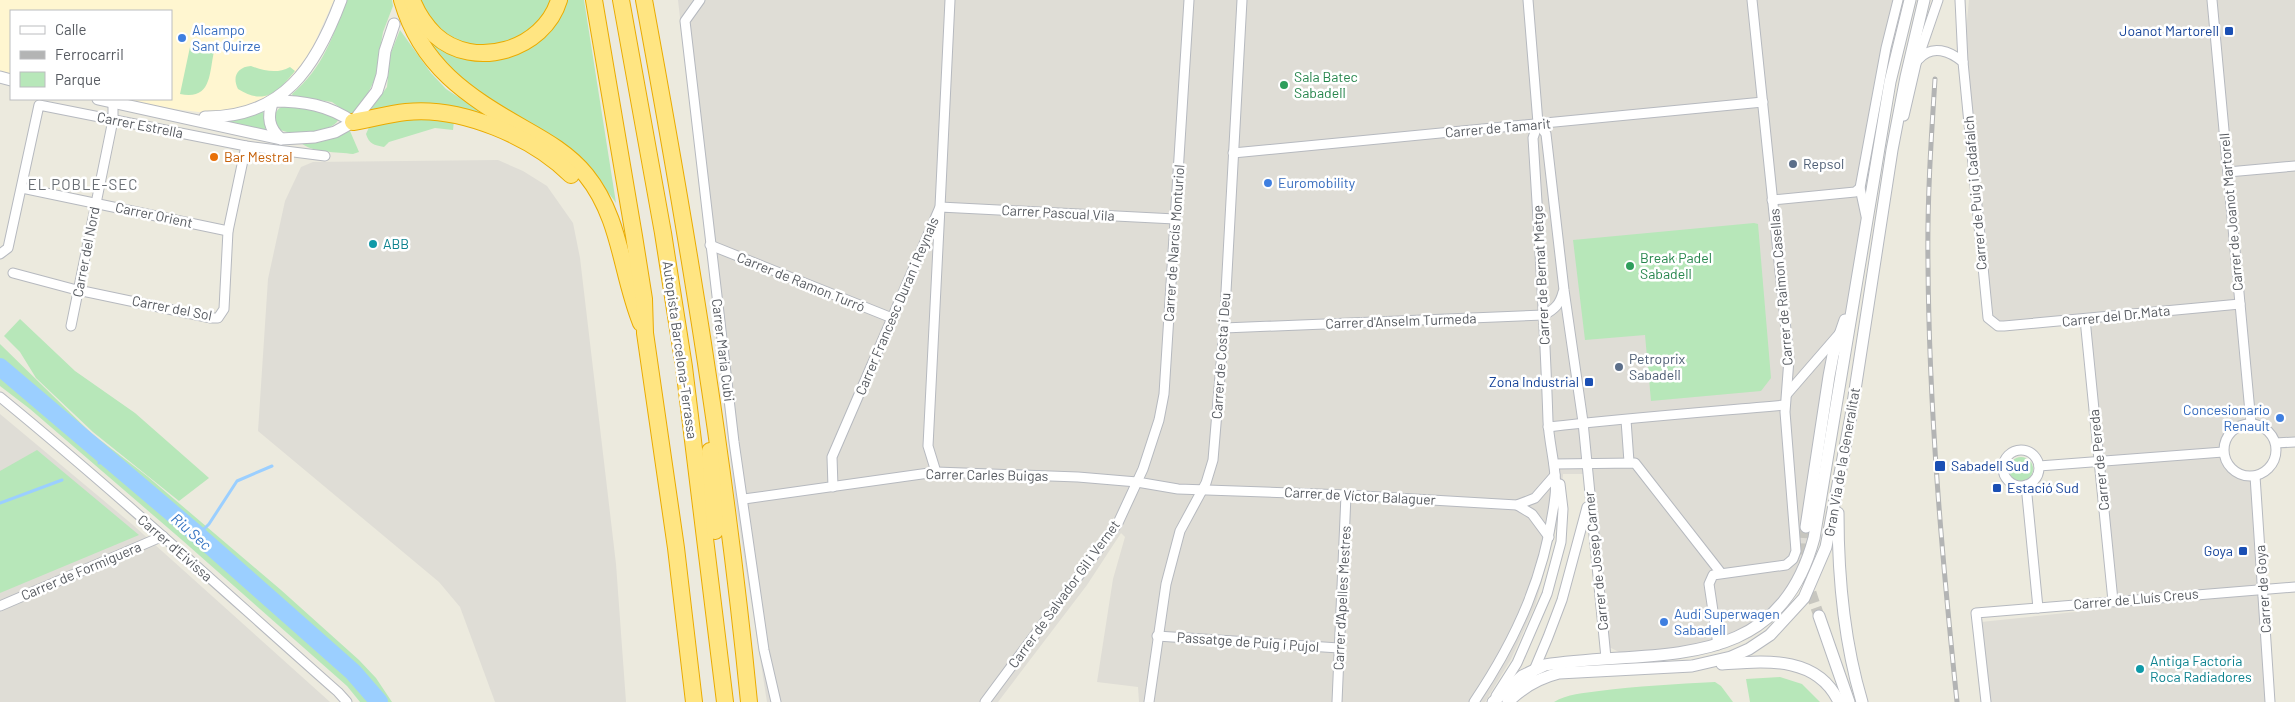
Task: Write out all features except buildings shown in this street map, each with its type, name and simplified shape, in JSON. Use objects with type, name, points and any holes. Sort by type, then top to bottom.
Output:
[{"type":"highway","points":[[402,0],[413,30],[426,51],[442,71],[472,98],[543,140],[575,163],[594,187],[611,223],[624,262],[631,299],[645,333]]},
{"type":"highway","points":[[412,0],[422,20],[444,41],[471,52],[487,53],[512,48],[534,36],[547,24],[558,0]]},
{"type":"highway","name":"Autopista Barcelona-Terrassa","points":[[594,0],[644,299],[645,333],[676,548],[694,702]]},
{"type":"highway","name":"Autopista Barcelona-Terrassa","points":[[620,0],[661,223],[684,367],[725,702]]},
{"type":"highway","points":[[644,0],[674,167],[727,500],[749,702]]},
{"type":"highway","points":[[353,122],[406,112],[421,112],[455,115],[486,124],[535,148],[565,169],[596,201],[611,223]]},
{"type":"highway","points":[[705,358],[722,670]]},
{"type":"street","points":[[180,116],[225,117],[239,115],[273,101],[300,78],[313,61],[324,41],[341,0]]},
{"type":"street","name":"Carrer María Cubi","points":[[700,0],[685,21],[702,158],[710,245],[726,360],[734,442],[744,499],[764,650],[776,702]]},
{"type":"street","name":"Carrer Francesc Duran i Reynals","points":[[833,487],[832,457],[940,207],[950,0]]},
{"type":"street","name":"Carrer de Narcís Monturiol","points":[[1137,482],[1159,420],[1164,394],[1189,0]]},
{"type":"street","name":"Carrer de Costa i Deu","points":[[1149,702],[1166,584],[1180,531],[1202,489],[1213,460],[1224,328],[1242,0]]},
{"type":"street","name":"Carrer de Bernat Metge","points":[[1474,702],[1513,639],[1532,593],[1549,537],[1555,496],[1554,464],[1548,427],[1544,315],[1533,138],[1538,123],[1528,0]]},
{"type":"street","name":"Carrer de Raimon Casellas","points":[[1721,573],[1786,566],[1795,555],[1786,438],[1785,405],[1788,359],[1752,0]]},
{"type":"street","points":[[1867,219],[1860,188],[1884,58],[1898,0]]},
{"type":"street","name":"Gran Via de la Generalitat","points":[[1492,702],[1522,676],[1534,669],[1558,663],[1701,650],[1737,638],[1757,627],[1774,614],[1800,578],[1810,556],[1826,476],[1890,82],[1910,0]]},
{"type":"street","name":"Gran Via de la Generalitat","points":[[1508,702],[1532,683],[1558,673],[1692,666],[1731,657],[1749,649],[1770,634],[1804,598],[1826,547],[1838,487],[1885,194],[1906,77],[1924,0]]},
{"type":"street","points":[[1885,194],[1918,61],[1938,0]]},
{"type":"street","name":"Carrer de Puig i Cadafalch","points":[[1960,0],[1963,62],[1986,312],[1988,318],[1993,323]]},
{"type":"street","name":"Carrer de Joanot Martorell","points":[[2212,0],[2251,423]]},
{"type":"street","points":[[103,100],[281,139],[315,137],[335,132],[353,122],[372,99],[380,84],[385,51],[394,24]]},
{"type":"street","points":[[1918,61],[1923,54],[1936,50],[1950,52],[1963,62]]},
{"type":"street","points":[[273,101],[302,101],[325,106],[339,112],[353,122]]},
{"type":"street","points":[[273,101],[269,116],[271,129],[281,139]]},
{"type":"street","name":"Carrer de Tamarit","points":[[1233,154],[1763,102]]},
{"type":"street","name":"Carrer del Nord","points":[[71,326],[113,120],[120,116],[118,103]]},
{"type":"street","name":"Carrer Estrella","points":[[22,188],[39,105],[246,146],[326,156]]},
{"type":"street","name":"Carrer de Bernat Metge","points":[[1538,123],[1546,134],[1564,290],[1583,422],[1586,464]]},
{"type":"street","name":"Carrer del Sol","points":[[13,273],[79,290],[218,318],[224,309],[228,230],[246,146]]},
{"type":"street","points":[[2228,172],[2295,166]]},
{"type":"street","points":[[0,254],[8,248],[22,188]]},
{"type":"street","name":"Carrer Orient","points":[[22,188],[228,230]]},
{"type":"street","points":[[1772,200],[1855,192],[1860,188]]},
{"type":"street","points":[[936,472],[928,446],[940,207]]},
{"type":"street","name":"Carrer Pascual Vila","points":[[940,207],[1175,219]]},
{"type":"street","name":"Carrer de Ramon Turró","points":[[710,245],[892,318]]},
{"type":"street","points":[[1806,527],[1829,376],[1858,275]]},
{"type":"street","points":[[1544,315],[1554,310],[1560,302],[1564,290]]},
{"type":"street","name":"Carrer del Dr.Mata","points":[[1993,323],[2004,326],[2240,304]]},
{"type":"street","name":"Carrer d'Anselm Turmeda","points":[[1224,328],[1544,315]]},
{"type":"street","name":"Carrer de Pereda","points":[[2085,319],[2113,600]]},
{"type":"street","points":[[1786,394],[1841,332]]},
{"type":"street","name":"Carrer d'Eivissa","points":[[0,397],[163,536],[347,702]]},
{"type":"street","points":[[1548,427],[1583,422],[1626,420],[1785,405]]},
{"type":"street","points":[[1626,420],[1629,462]]},
{"type":"street","points":[[2251,423],[2267,430],[2276,443],[2276,453],[2272,465],[2266,471],[2255,476],[2247,476],[2232,470],[2226,462],[2223,452],[2226,436],[2235,428],[2251,423]]},
{"type":"street","points":[[2276,443],[2295,442]]},
{"type":"street","points":[[2024,450],[2036,457],[2039,466],[2036,478],[2026,485],[2016,485],[2006,478],[2003,466],[2007,457],[2012,453],[2024,450]]},
{"type":"street","points":[[2039,466],[2223,452]]},
{"type":"street","points":[[1554,464],[1635,463],[1721,573],[1712,575],[1709,584],[1718,645]]},
{"type":"street","name":"Carrer de Josep Carner","points":[[1586,464],[1606,658]]},
{"type":"street","name":"Carrer Carles Buigas","points":[[744,499],[936,472],[1004,473],[1137,482],[1178,489],[1202,489]]},
{"type":"street","points":[[1517,506],[1535,498],[1555,475]]},
{"type":"street","name":"Carrer de Bernat Metge","points":[[1492,702],[1517,663],[1548,594],[1561,542],[1562,500],[1560,483],[1555,475]]},
{"type":"street","name":"Carrer de Goya","points":[[2255,476],[2270,702]]},
{"type":"street","name":"Carrer de Salvador Gil i Vernet","points":[[985,702],[1118,523],[1137,482]]},
{"type":"street","points":[[2026,485],[2038,608]]},
{"type":"street","points":[[1838,487],[1844,608],[1848,645],[1862,702]]},
{"type":"street","name":"Carrer de Víctor Balaguer","points":[[1202,489],[1346,495],[1517,506]]},
{"type":"street","name":"Carrer d'Apelles Mestres","points":[[1337,702],[1346,495]]},
{"type":"street","points":[[1501,702],[1528,679],[1534,669],[1562,600],[1589,497]]},
{"type":"street","points":[[1517,506],[1532,514],[1549,537]]},
{"type":"street","name":"Carrer de Formiguera","points":[[0,606],[163,536]]},
{"type":"street","name":"Carrer de Lluís Creus","points":[[1986,702],[1976,613],[2113,600],[2295,587]]},
{"type":"street","points":[[1819,616],[1849,702]]},
{"type":"street","name":"Passatge de Puig i Pujol","points":[[1157,636],[1339,648]]},
{"type":"street","points":[[1692,666],[1787,663],[1813,672],[1827,684],[1839,702]]},
{"type":"shaded area","points":[[0,0],[334,0],[304,66],[283,88],[245,108],[215,114],[174,109],[128,100],[172,100],[172,10],[10,10],[10,76],[0,73]]},
{"type":"shaded area","points":[[678,0],[1903,0],[1870,164],[1808,547],[1788,591],[1761,620],[1727,638],[1700,647],[1625,655],[1599,642],[1589,535],[1586,474],[1563,474],[1561,501],[1554,537],[1535,606],[1511,659],[1485,702],[1139,702],[1138,687],[1097,682],[1113,579],[1125,537],[1121,533],[1087,585],[998,702],[767,702],[735,499]]},
{"type":"shaded area","points":[[1969,0],[2295,0],[2295,442],[2276,443],[2267,430],[2251,423],[2235,428],[2226,436],[2223,448],[2224,458],[2232,470],[2247,477],[2255,476],[2270,702],[1991,702],[1981,622],[2113,608],[2085,319],[1993,323],[1963,62]]},
{"type":"shaded area","points":[[498,160],[523,171],[547,186],[573,223],[580,258],[616,564],[626,702],[495,702],[460,607],[439,582],[258,431],[268,279],[285,201],[301,167],[313,162]]},
{"type":"shaded area","points":[[0,414],[133,525],[330,702],[0,702]]},
{"type":"green space","points":[[347,0],[392,0],[393,6],[383,32],[375,79],[365,99],[352,116],[332,102],[293,96],[292,94],[303,84],[320,62]]},
{"type":"green space","points":[[420,0],[552,0],[544,14],[533,26],[519,36],[505,42],[473,45],[458,40],[443,31],[430,17]]},
{"type":"green space","points":[[565,0],[584,0],[616,203],[591,169],[475,92],[433,51],[416,23],[497,58]]},
{"type":"green space","points":[[400,30],[431,73],[446,89],[487,116],[486,120],[365,117],[387,87],[390,55]]},
{"type":"green space","points":[[190,47],[214,51],[211,69],[207,84],[203,90],[190,95],[180,94]]},
{"type":"green space","points":[[251,66],[271,71],[290,67],[295,71],[277,90],[263,96],[256,96],[238,89],[236,85],[237,73],[242,68]]},
{"type":"green space","points":[[301,104],[339,119],[327,128],[310,133],[291,133],[277,128],[274,116],[279,109],[285,106]]},
{"type":"green space","points":[[263,111],[266,131],[222,121]]},
{"type":"green space","points":[[427,117],[454,121],[453,130],[435,128],[389,142],[384,147],[372,144],[366,134],[370,125]]},
{"type":"green space","points":[[350,131],[359,152],[353,154],[318,150],[305,146],[300,142],[334,137]]},
{"type":"green space","points":[[1758,224],[1771,378],[1761,391],[1651,401],[1645,335],[1585,340],[1573,240]]},
{"type":"green space","points":[[20,319],[75,371],[135,413],[209,478],[179,501],[93,432],[36,378],[20,352],[4,336]]},
{"type":"green space","points":[[0,344],[91,433],[147,476],[281,590],[359,660],[376,678],[392,702],[360,702],[347,686],[182,540],[30,409],[0,386]]},
{"type":"green space","points":[[37,450],[139,535],[0,593],[0,471]]},
{"type":"green space","points":[[2021,457],[2030,460],[2033,469],[2030,478],[2021,481],[2012,478],[2009,469],[2012,460]]},
{"type":"green space","points":[[1780,677],[1802,684],[1820,702],[1750,702],[1746,679]]},
{"type":"green space","points":[[1715,682],[1721,686],[1733,702],[1554,702],[1582,693],[1642,686]]},
{"type":"waterway","name":"Riu Sec","points":[[0,367],[198,535],[353,672],[379,702]]},
{"type":"waterway","points":[[99,463],[109,460]]},
{"type":"waterway","points":[[198,535],[209,524],[237,481],[272,466]]},
{"type":"waterway","points":[[0,503],[62,480]]},
{"type":"tunnel","points":[[1806,527],[1806,573],[1819,616]]},
{"type":"railway","points":[[1935,79],[1928,218],[1929,319],[1941,538],[1957,702]]},
{"type":"place","name":"Joanot Martorell","points":[[2229,31]]},
{"type":"place","name":"Alcampo Sant Quirze","points":[[182,38]]},
{"type":"place","name":"Sala Batec Sabadell","points":[[1284,85]]},
{"type":"place","name":"Bar Mestral","points":[[214,157]]},
{"type":"place","name":"Repsol","points":[[1793,164]]},
{"type":"place","name":"Euromobility","points":[[1268,183]]},
{"type":"place","name":"ABB","points":[[373,244]]},
{"type":"place","name":"Break Padel Sabadell","points":[[1630,266]]},
{"type":"place","name":"Petroprix Sabadell","points":[[1619,367]]},
{"type":"place","name":"Zona Industrial","points":[[1589,382]]},
{"type":"place","name":"Concesionario Renault","points":[[2280,418]]},
{"type":"place","name":"Sabadell Sud","points":[[1940,466]]},
{"type":"place","name":"Estació Sud","points":[[1997,488]]},
{"type":"place","name":"Goya","points":[[2243,551]]},
{"type":"place","name":"Audi Superwagen Sabadell","points":[[1664,622]]},
{"type":"place","name":"Antiga Factoria Roca Radiadores","points":[[2140,669]]},
{"type":"district","name":"EL POBLE-SEC","points":[[83,185]]}]
